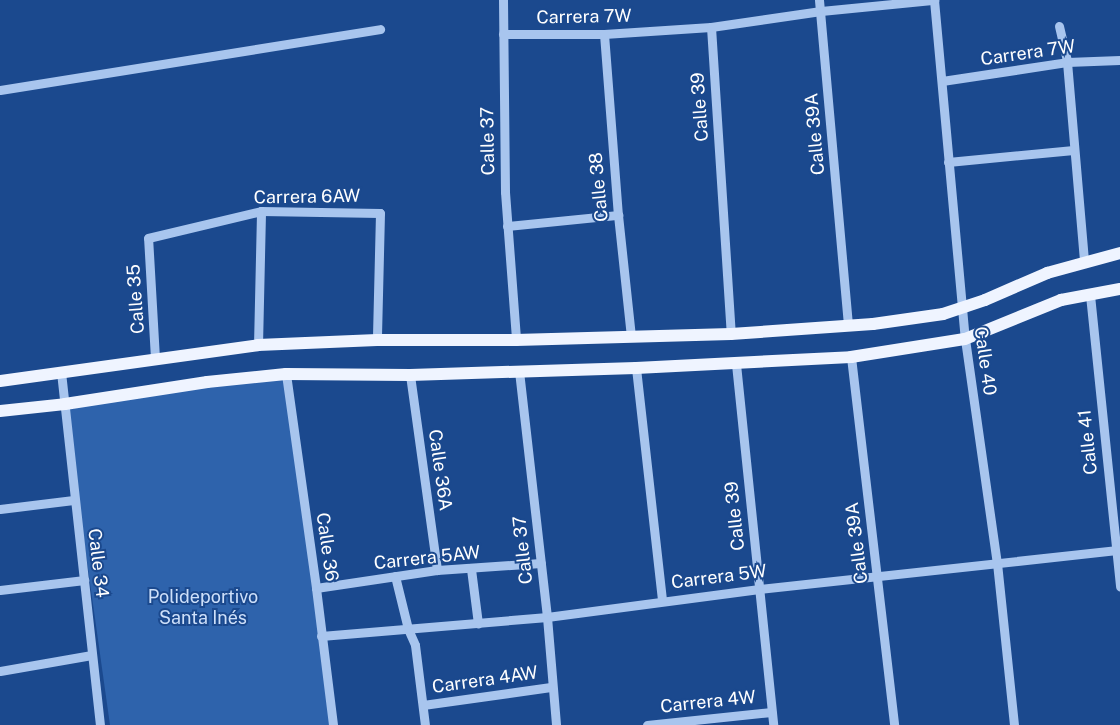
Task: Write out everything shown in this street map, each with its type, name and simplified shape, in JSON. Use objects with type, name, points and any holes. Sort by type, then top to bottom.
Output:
[{"type":"main road","points":[[0,381],[258,345],[378,340],[516,340],[731,334],[848,325],[943,314],[1047,274],[1120,253]]},
{"type":"main road","points":[[0,411],[65,404],[207,382],[286,374],[410,375],[519,372],[736,364],[851,357],[965,339],[1061,300],[1120,289]]},
{"type":"street","name":"Calle 37","points":[[503,0],[507,226],[516,340]]},
{"type":"street","name":"Calle 39A","points":[[819,0],[848,325]]},
{"type":"street","name":"Carrera 7W","points":[[504,34],[604,34],[711,27],[821,11],[934,0]]},
{"type":"street","name":"Calle 40","points":[[934,0],[961,308],[997,563],[1014,725]]},
{"type":"street","points":[[1059,26],[1067,62],[1084,262]]},
{"type":"street","name":"Calle 39","points":[[711,27],[731,334]]},
{"type":"street","points":[[0,90],[380,29]]},
{"type":"street","name":"Calle 38","points":[[604,34],[618,215],[630,336]]},
{"type":"street","name":"Carrera 7W","points":[[942,81],[1067,62],[1120,60]]},
{"type":"street","points":[[948,162],[1073,150]]},
{"type":"street","points":[[258,345],[260,211]]},
{"type":"street","name":"Carrera 6AW","points":[[148,238],[260,211],[380,213],[378,340]]},
{"type":"street","points":[[507,226],[618,215]]},
{"type":"street","name":"Calle 35","points":[[148,238],[156,358]]},
{"type":"street","name":"Calle 41","points":[[1090,295],[1118,551],[1120,586]]},
{"type":"street","name":"Calle 39A","points":[[851,357],[894,725]]},
{"type":"street","name":"Calle 39","points":[[736,364],[773,725]]},
{"type":"street","points":[[636,368],[662,600]]},
{"type":"street","name":"Calle 34","points":[[61,372],[73,500],[100,725]]},
{"type":"street","name":"Calle 37","points":[[519,372],[547,617],[556,725]]},
{"type":"street","name":"Calle 36","points":[[286,374],[334,725]]},
{"type":"street","name":"Calle 36A","points":[[410,375],[437,570]]},
{"type":"street","points":[[0,509],[73,500]]},
{"type":"street","name":"Carrera 5W","points":[[321,636],[547,617],[662,600],[1118,551]]},
{"type":"street","name":"Carrera 5AW","points":[[316,588],[437,570],[541,563]]},
{"type":"street","points":[[471,569],[478,624]]},
{"type":"street","points":[[395,576],[408,629],[415,645],[425,725]]},
{"type":"street","points":[[0,590],[84,580]]},
{"type":"street","points":[[0,671],[92,655]]},
{"type":"street","name":"Carrera 4AW","points":[[423,706],[552,687]]},
{"type":"street","name":"Carrera 4W","points":[[647,725],[772,712]]},
{"type":"green space","name":"Polideportivo Santa Inés","points":[[285,375],[334,725],[110,725],[65,406]]}]
